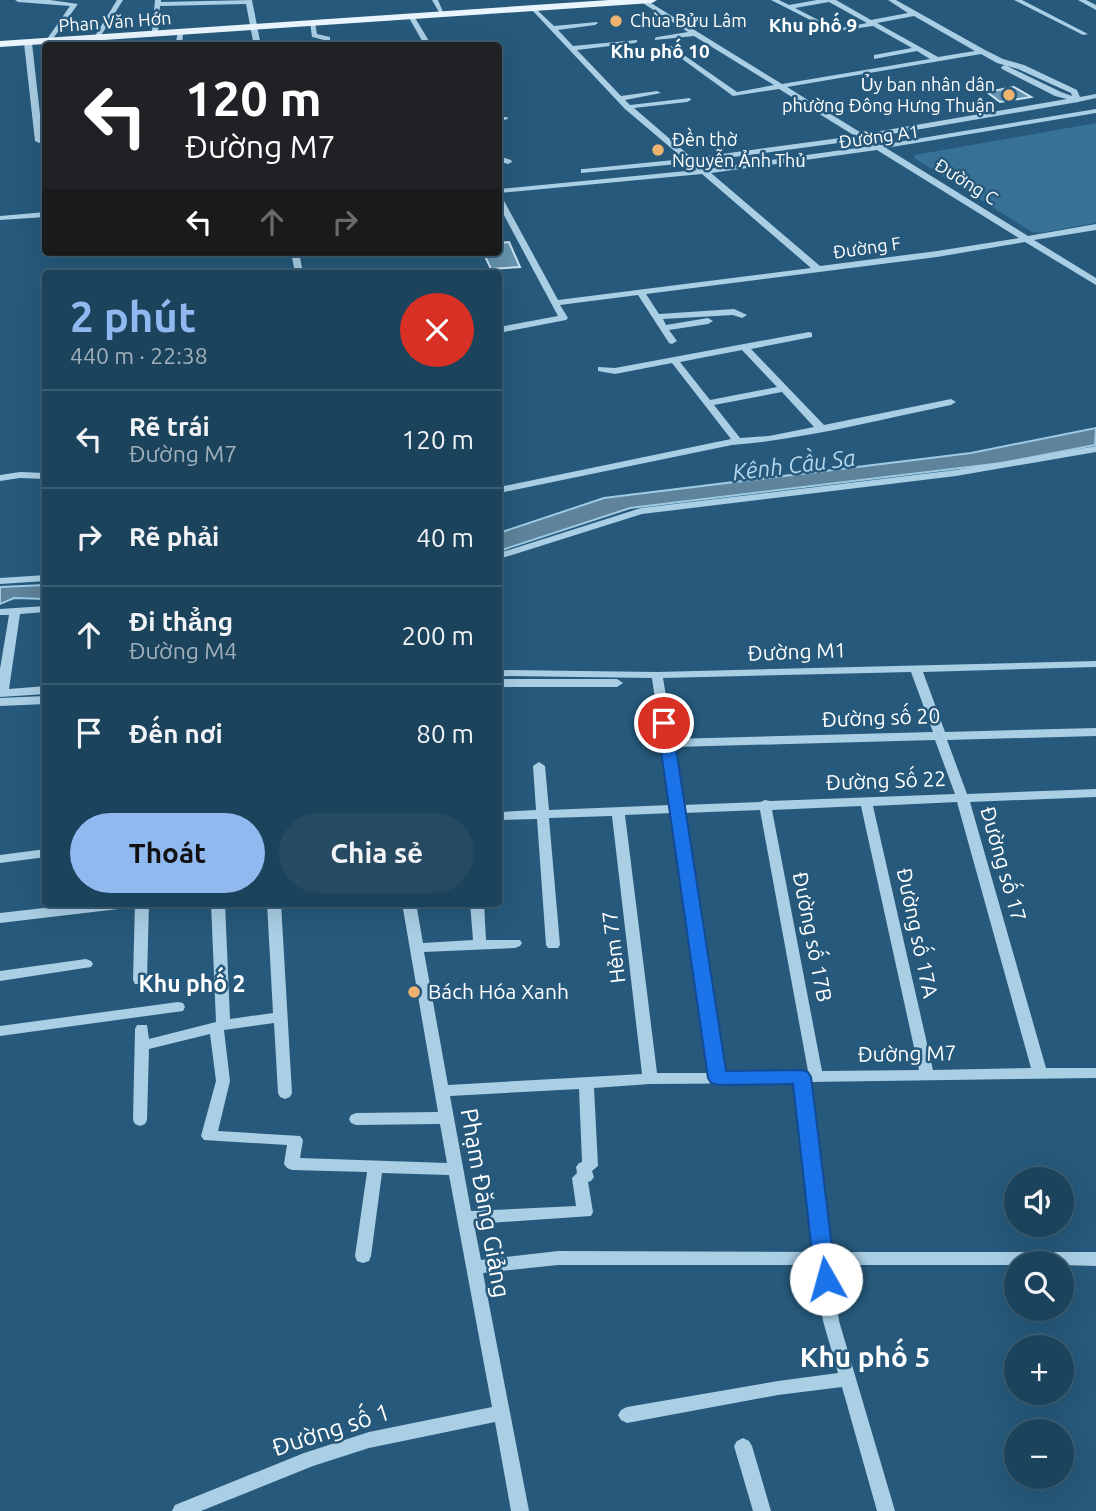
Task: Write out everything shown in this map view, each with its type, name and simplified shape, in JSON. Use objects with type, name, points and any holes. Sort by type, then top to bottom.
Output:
[{"type":"main road","name":"Phan Văn Hớn","points":[[53,42],[606,0]]},
{"type":"main road","name":"Phan Văn Hớn","points":[[53,42],[155,32],[652,0]]},
{"type":"main road","name":"Phan Văn Hớn","points":[[0,43],[42,42]]},
{"type":"main road","name":"Phan Văn Hớn","points":[[0,43],[42,42]]},
{"type":"street","points":[[18,0],[76,2],[53,42]]},
{"type":"street","points":[[98,36],[120,0]]},
{"type":"street","points":[[435,0],[442,11]]},
{"type":"street","name":"Đường C","points":[[642,0],[1096,282]]},
{"type":"street","points":[[774,0],[826,26]]},
{"type":"street","points":[[788,7],[830,0],[938,60]]},
{"type":"street","points":[[891,0],[1000,61],[1018,74],[1058,94],[1094,107]]},
{"type":"street","points":[[1017,0],[1085,34]]},
{"type":"street","points":[[1081,0],[1096,8]]},
{"type":"street","points":[[155,32],[158,2],[249,1],[257,42]]},
{"type":"street","points":[[533,8],[628,107],[819,270]]},
{"type":"street","points":[[839,30],[913,14]]},
{"type":"street","points":[[411,16],[427,42]]},
{"type":"street","points":[[312,23],[314,35],[328,38],[328,42]]},
{"type":"street","points":[[553,28],[595,23]]},
{"type":"street","points":[[179,42],[180,33]]},
{"type":"street","points":[[657,40],[697,33]]},
{"type":"street","points":[[573,48],[635,41]]},
{"type":"street","points":[[28,43],[39,141]]},
{"type":"street","points":[[669,47],[736,94],[982,52]]},
{"type":"street","points":[[877,57],[918,49]]},
{"type":"street","points":[[620,98],[657,93]]},
{"type":"street","name":"Đường A1","points":[[700,169],[1096,96]]},
{"type":"street","points":[[628,107],[687,100]]},
{"type":"street","name":"Đường A1","points":[[868,139],[1094,107]]},
{"type":"street","name":"Đường A1","points":[[700,169],[880,147],[1094,107]]},
{"type":"street","name":"Đường A1","points":[[586,174],[700,169],[889,153],[1096,118]]},
{"type":"street","points":[[502,159],[508,162]]},
{"type":"street","points":[[502,191],[700,169]]},
{"type":"street","points":[[502,198],[700,169]]},
{"type":"street","points":[[502,204],[563,318],[502,329]]},
{"type":"street","points":[[0,218],[42,214]]},
{"type":"street","name":"Đường F","points":[[555,303],[642,294],[937,254],[1096,227]]},
{"type":"street","points":[[642,294],[672,341]]},
{"type":"street","points":[[657,317],[734,312],[742,315],[664,328]]},
{"type":"street","points":[[601,369],[615,371],[809,335]]},
{"type":"street","points":[[745,348],[822,429]]},
{"type":"street","points":[[674,360],[737,441]]},
{"type":"street","points":[[707,403],[784,389]]},
{"type":"street","points":[[502,489],[737,441],[769,439],[951,402]]},
{"type":"street","points":[[502,555],[641,511],[956,473],[1096,449]]},
{"type":"street","points":[[0,478],[42,476]]},
{"type":"street","points":[[0,581],[42,578]]},
{"type":"street","points":[[0,612],[42,609]]},
{"type":"street","points":[[1,696],[15,611]]},
{"type":"street","name":"Đường M1","points":[[502,683],[917,672],[1096,664]]},
{"type":"street","name":"Đường M1","points":[[917,672],[1096,671]]},
{"type":"street","name":"Đường số 17","points":[[917,672],[962,797],[1040,1074]]},
{"type":"street","name":"Đường M1","points":[[502,673],[658,679]]},
{"type":"street","points":[[658,679],[718,1078]]},
{"type":"street","points":[[1,696],[42,691]]},
{"type":"street","points":[[1,696],[42,699]]},
{"type":"street","name":"Đường số 20","points":[[668,743],[1096,732]]},
{"type":"street","points":[[539,766],[553,945]]},
{"type":"street","name":"Đường Số 22","points":[[502,816],[1096,793]]},
{"type":"street","name":"Đường số 17A","points":[[866,801],[927,1075]]},
{"type":"street","name":"Đường số 17B","points":[[765,804],[809,1077],[823,1258],[831,1321],[886,1511]]},
{"type":"street","name":"Hẻm 77","points":[[618,811],[650,1079]]},
{"type":"street","points":[[0,859],[42,854]]},
{"type":"street","points":[[0,918],[93,907]]},
{"type":"street","points":[[140,981],[142,907]]},
{"type":"street","points":[[218,907],[223,1081],[209,1136],[295,1140],[292,1164],[456,1170]]},
{"type":"street","points":[[274,907],[285,1093]]},
{"type":"street","name":"Phạm Đăng Giảng","points":[[410,907],[446,1118],[520,1511]]},
{"type":"street","points":[[477,907],[480,944]]},
{"type":"street","points":[[417,948],[515,943]]},
{"type":"street","points":[[0,976],[86,964]]},
{"type":"street","points":[[0,1031],[178,1007]]},
{"type":"street","points":[[142,1046],[220,1026],[282,1017]]},
{"type":"street","points":[[140,1120],[142,1028]]},
{"type":"street","name":"Đường M7","points":[[442,1091],[650,1079],[1096,1073]]},
{"type":"street","points":[[465,1218],[584,1212],[580,1178],[586,1177],[584,1167],[590,1166],[586,1083]]},
{"type":"street","points":[[356,1119],[446,1118]]},
{"type":"street","points":[[363,1256],[375,1167]]},
{"type":"street","points":[[474,1267],[558,1258],[1096,1259]]},
{"type":"street","points":[[627,1415],[778,1388],[848,1379]]},
{"type":"street","name":"Đường số 1","points":[[181,1511],[310,1460],[369,1440],[501,1413]]},
{"type":"street","points":[[743,1446],[762,1511]]},
{"type":"shaded area","points":[[1096,123],[1096,223],[1040,233],[1032,232],[914,158],[915,155]]},
{"type":"shaded area","points":[[1096,428],[1095,445],[1002,463],[630,508],[502,550],[502,532],[604,498],[971,453]]},
{"type":"shaded area","points":[[42,585],[42,599],[14,598],[0,604],[0,587]]},
{"type":"building","name":"Ủy ban nhân dân phường Đông Hưng Thuận","points":[[1014,87],[1031,97],[1000,102],[987,92]]},
{"type":"building","points":[[509,242],[520,267],[491,269],[485,256],[502,256],[502,243]]},
{"type":"place","name":"Chùa Bửu Lâm","points":[[616,21]]},
{"type":"place","name":"Ủy ban nhân dân phường Đông Hưng Thuận","points":[[1009,95]]},
{"type":"place","name":"Đền thờ Nguyễn Ảnh Thủ","points":[[658,150]]},
{"type":"place","name":"Bách Hóa Xanh","points":[[414,992]]},
{"type":"district","name":"Khu phố 9","points":[[813,25]]},
{"type":"district","name":"Khu phố 10","points":[[660,51]]},
{"type":"district","name":"Khu phố 2","points":[[192,984]]},
{"type":"district","name":"Khu phố 5","points":[[865,1357]]},
{"type":"route","points":[[664,723],[718,1078],[802,1077],[826,1279]]},
{"type":"water label","name":"Kênh Cầu Sa","points":[[794,465]]}]
